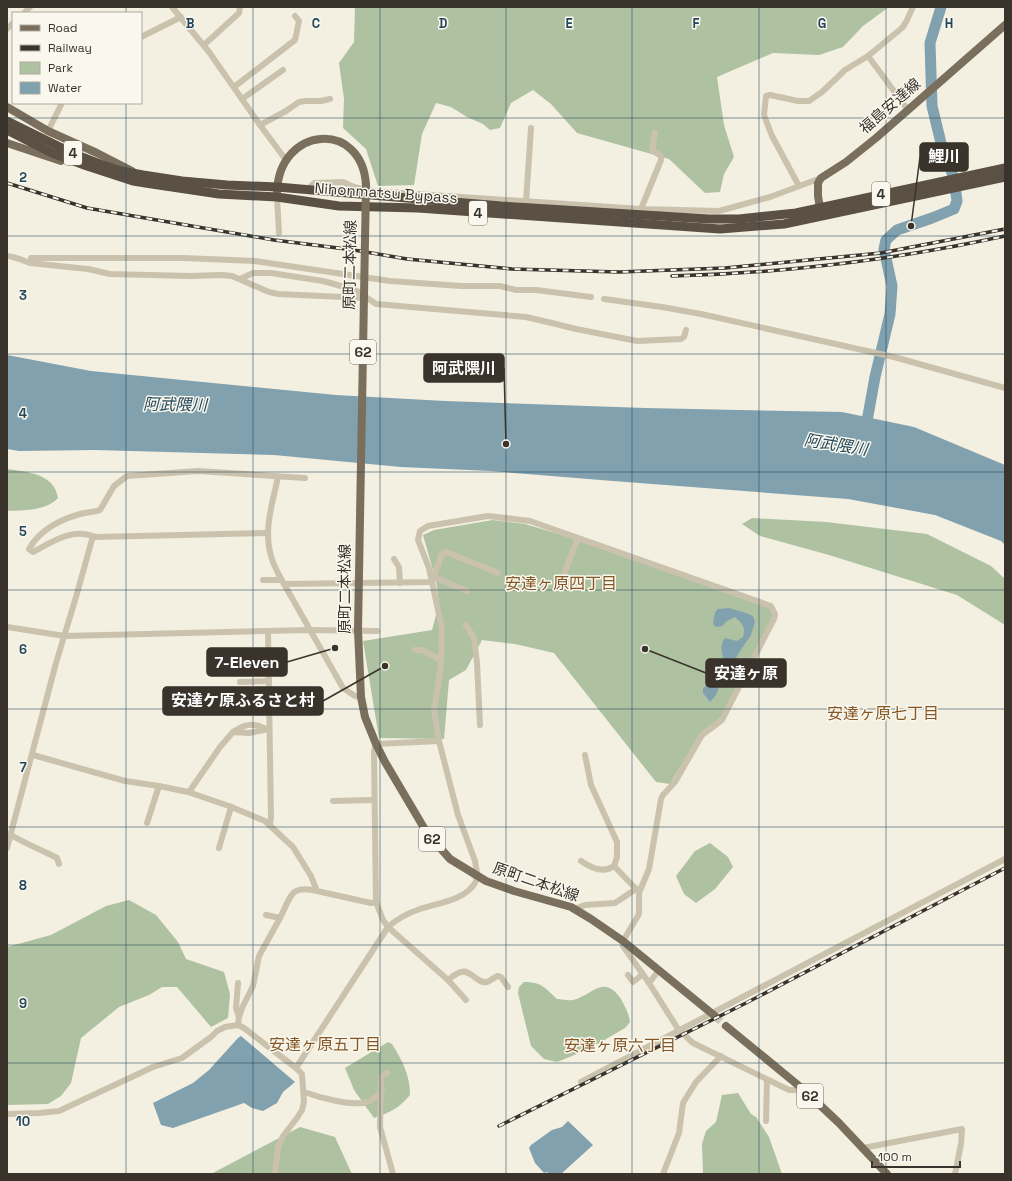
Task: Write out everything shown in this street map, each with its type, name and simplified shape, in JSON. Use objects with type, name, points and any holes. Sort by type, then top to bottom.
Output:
[{"type":"highway","name":"Nihonmatsu Bypass","points":[[7,121],[74,154],[121,171],[182,181],[227,185],[277,186],[501,206],[709,219],[769,216],[796,213],[820,208]]},
{"type":"highway","name":"Nihonmatsu Bypass","points":[[7,130],[52,153],[133,181],[219,194],[277,197],[338,206],[418,208],[720,229],[784,224],[822,217]]},
{"type":"highway","name":"4","points":[[822,217],[1005,168]]},
{"type":"highway","name":"4","points":[[820,208],[942,186],[1005,177]]},
{"type":"main road","name":"福島安達線","points":[[821,178],[846,162],[1005,25]]},
{"type":"main road","points":[[7,107],[48,131],[97,153],[127,169],[143,175]]},
{"type":"main road","name":"原町二本松線","points":[[277,197],[278,178],[286,160],[298,147],[310,141],[326,138],[338,141],[345,145],[357,157],[363,169],[366,185],[358,630],[361,697],[365,716],[376,744],[427,834],[450,859],[486,881],[558,902],[575,909],[623,941],[713,1014]]},
{"type":"main road","points":[[7,143],[133,181]]},
{"type":"main road","points":[[821,178],[818,184],[822,217]]},
{"type":"main road","name":"62","points":[[726,1026],[804,1090],[863,1148],[887,1174]]},
{"type":"street","points":[[142,36],[183,7]]},
{"type":"street","points":[[204,45],[239,13],[240,7]]},
{"type":"street","points":[[798,186],[772,136],[764,115],[766,96],[770,95],[798,101],[809,101],[822,92],[845,70],[868,56],[902,28],[913,7]]},
{"type":"street","points":[[177,12],[204,45],[286,160]]},
{"type":"street","points":[[234,87],[295,40],[299,21],[295,16]]},
{"type":"street","points":[[868,56],[908,110]]},
{"type":"street","points":[[242,99],[284,70]]},
{"type":"street","points":[[260,125],[299,102],[330,99]]},
{"type":"street","points":[[48,131],[62,104]]},
{"type":"street","points":[[526,202],[532,128]]},
{"type":"street","points":[[641,209],[661,160],[661,156],[652,150],[655,133]]},
{"type":"street","points":[[308,189],[314,183],[343,182],[354,187],[373,190],[526,202],[641,209],[719,211],[770,197],[821,178]]},
{"type":"street","points":[[277,197],[279,233]]},
{"type":"street","points":[[7,256],[14,259],[23,259],[30,263],[88,269],[110,274],[190,276],[214,274],[232,276],[269,292],[290,295],[364,298]]},
{"type":"street","points":[[31,258],[184,258],[250,260],[390,281],[461,286],[500,286],[516,290],[536,290],[591,297]]},
{"type":"street","points":[[240,279],[253,273],[260,272],[301,278],[352,289],[376,304],[526,317],[637,341],[681,339],[684,337],[686,330]]},
{"type":"street","points":[[604,299],[701,314],[894,357],[1005,388]]},
{"type":"street","points":[[268,533],[93,536],[84,533],[73,534],[56,540],[33,552],[29,548],[33,541],[57,523],[69,517],[100,510],[114,486],[127,476],[198,471],[305,478]]},
{"type":"street","points":[[278,477],[268,524],[273,562],[282,582],[343,688],[355,696],[361,697]]},
{"type":"street","points":[[296,1068],[388,926],[411,912],[460,896],[476,882],[477,876],[475,861],[458,815],[439,741],[434,710],[441,660],[442,629],[433,579],[418,540],[420,531],[428,526],[491,516],[530,521],[771,606],[775,614],[774,619],[722,720],[702,735],[675,782],[663,795],[649,869],[638,891],[638,914],[623,941],[622,946],[649,982],[680,1030],[693,1043],[790,1090],[804,1090]]},
{"type":"street","points":[[7,848],[56,663],[93,536]]},
{"type":"street","points":[[562,579],[578,538]]},
{"type":"street","points":[[433,579],[442,554],[446,552],[498,573]]},
{"type":"street","points":[[394,559],[399,566],[400,583]]},
{"type":"street","points":[[263,580],[282,582],[400,583],[433,579],[467,591]]},
{"type":"street","points":[[466,625],[474,638],[480,725]]},
{"type":"street","points":[[7,628],[65,636],[310,630],[377,630]]},
{"type":"street","points":[[268,632],[270,824]]},
{"type":"street","points":[[415,650],[422,650],[441,660]]},
{"type":"street","points":[[240,682],[269,681]]},
{"type":"street","points":[[189,792],[220,747],[233,732],[249,733],[268,729]]},
{"type":"street","points":[[439,741],[376,744],[374,751],[373,800],[376,902],[383,920],[388,926],[448,980],[466,1000]]},
{"type":"street","points":[[32,755],[125,781],[189,792],[231,807],[270,824],[293,847],[311,876],[317,891]]},
{"type":"street","points":[[581,861],[592,868],[599,870],[614,866],[617,857],[617,842],[591,785],[585,755]]},
{"type":"street","points":[[147,823],[159,786]]},
{"type":"street","points":[[334,801],[373,800]]},
{"type":"street","points":[[219,848],[231,807]]},
{"type":"street","points":[[11,835],[57,858],[59,864]]},
{"type":"street","points":[[582,1082],[1005,859]]},
{"type":"street","points":[[614,866],[638,891]]},
{"type":"street","points":[[238,1025],[239,1017],[254,986],[259,956],[292,894],[296,890],[306,888],[371,903],[376,902]]},
{"type":"street","points":[[575,909],[585,905],[615,903],[638,891]]},
{"type":"street","points":[[266,915],[280,918]]},
{"type":"street","points":[[649,982],[658,970]]},
{"type":"street","points":[[448,980],[464,971],[468,972],[482,982],[487,982],[498,976],[501,977],[508,987]]},
{"type":"street","points":[[628,975],[633,982],[643,974]]},
{"type":"street","points":[[238,983],[236,1008],[239,1017]]},
{"type":"street","points":[[7,1114],[59,1111],[153,1067],[182,1058],[217,1031],[225,1027],[238,1025],[302,1074],[304,1092],[302,1110],[283,1136],[278,1146],[275,1174]]},
{"type":"street","points":[[663,1174],[679,1133],[683,1103],[696,1082],[721,1056]]},
{"type":"street","points":[[386,1073],[381,1077],[382,1090],[380,1127],[393,1174]]},
{"type":"street","points":[[766,1121],[767,1080]]},
{"type":"street","points":[[304,1092],[323,1098],[359,1103],[376,1097],[382,1090]]},
{"type":"street","points":[[863,1148],[962,1129],[961,1144],[955,1174]]},
{"type":"green space","points":[[355,7],[889,7],[863,26],[843,47],[819,55],[773,53],[717,77],[724,125],[734,157],[724,174],[720,192],[705,193],[669,159],[577,133],[551,104],[533,90],[511,103],[500,128],[490,130],[483,124],[467,117],[451,107],[436,103],[422,134],[414,185],[378,186],[366,149],[343,128],[344,99],[339,63],[354,42]]},
{"type":"green space","points":[[7,469],[38,475],[51,483],[58,498],[41,508],[7,511]]},
{"type":"green space","points":[[752,518],[826,522],[927,534],[991,566],[1005,579],[1005,625],[957,595],[829,555],[760,536],[742,524]]},
{"type":"green space","points":[[493,520],[525,524],[562,535],[768,606],[771,609],[773,616],[721,717],[699,736],[670,784],[656,782],[554,653],[515,644],[482,640],[466,670],[449,680],[444,739],[379,738],[363,641],[432,630],[439,604],[436,581],[423,535],[434,530]]},
{"type":"green space","points":[[710,843],[728,857],[733,867],[715,889],[696,903],[684,894],[676,876],[695,851]]},
{"type":"green space","points":[[129,900],[156,915],[178,942],[186,959],[224,972],[230,994],[228,1018],[211,1027],[177,987],[162,987],[149,995],[119,1007],[81,1038],[71,1083],[61,1096],[48,1104],[7,1105],[7,947],[51,935],[106,906]]},
{"type":"green space","points":[[524,982],[539,984],[557,999],[569,1000],[580,998],[597,988],[609,988],[615,991],[621,999],[628,1013],[630,1022],[625,1028],[589,1049],[557,1062],[544,1059],[531,1046],[518,993],[519,987]]},
{"type":"green space","points":[[388,1042],[392,1044],[405,1068],[409,1081],[410,1095],[394,1109],[374,1118],[354,1090],[345,1068]]},
{"type":"green space","points":[[738,1093],[751,1114],[756,1117],[769,1137],[782,1174],[703,1174],[702,1144],[706,1131],[716,1122],[722,1095]]},
{"type":"green space","points":[[300,1127],[335,1137],[352,1174],[211,1174]]},
{"type":"water","points":[[7,355],[91,371],[336,395],[445,401],[645,408],[842,412],[914,427],[1005,465],[1005,545],[1001,541],[935,515],[848,499],[491,471],[401,467],[274,455],[95,450],[19,451],[7,449]]},
{"type":"water","points":[[729,608],[753,616],[755,622],[751,635],[721,682],[716,695],[710,702],[703,693],[703,688],[710,681],[713,671],[723,665],[723,641],[725,638],[737,641],[743,637],[744,634],[743,626],[735,617],[727,621],[722,626],[716,627],[713,624],[715,612],[718,609]]},
{"type":"water","points":[[241,1036],[295,1082],[283,1092],[277,1103],[263,1111],[252,1108],[244,1103],[173,1128],[161,1125],[153,1103],[193,1083],[209,1070]]},
{"type":"water","points":[[568,1121],[593,1145],[561,1174],[544,1173],[535,1163],[529,1148],[552,1130],[562,1127]]},
{"type":"waterway","points":[[865,432],[875,377],[890,314],[892,286],[884,249],[886,240],[897,230],[954,209],[957,201],[952,173],[941,143],[932,106],[930,43],[941,7]]},
{"type":"tunnel","points":[[715,1016],[726,1026]]},
{"type":"railway","points":[[7,183],[87,208],[274,240],[354,250],[407,259],[512,269],[619,272],[725,268],[881,253],[1005,229]]},
{"type":"railway","points":[[672,276],[756,272],[839,264],[922,252],[1005,236]]},
{"type":"railway","points":[[499,1126],[746,1003],[1005,868]]},
{"type":"place","name":"鯉川","points":[[911,226]]},
{"type":"place","name":"阿武隈川","points":[[506,444]]},
{"type":"place","name":"7-Eleven","points":[[335,648]]},
{"type":"place","name":"安達ヶ原","points":[[645,649]]},
{"type":"place","name":"安達ケ原ふるさと村","points":[[385,666]]},
{"type":"district","name":"安達ヶ原四丁目","points":[[561,583]]},
{"type":"district","name":"安達ヶ原七丁目","points":[[883,713]]},
{"type":"district","name":"安達ヶ原五丁目","points":[[325,1044]]},
{"type":"district","name":"安達ヶ原六丁目","points":[[620,1045]]}]
